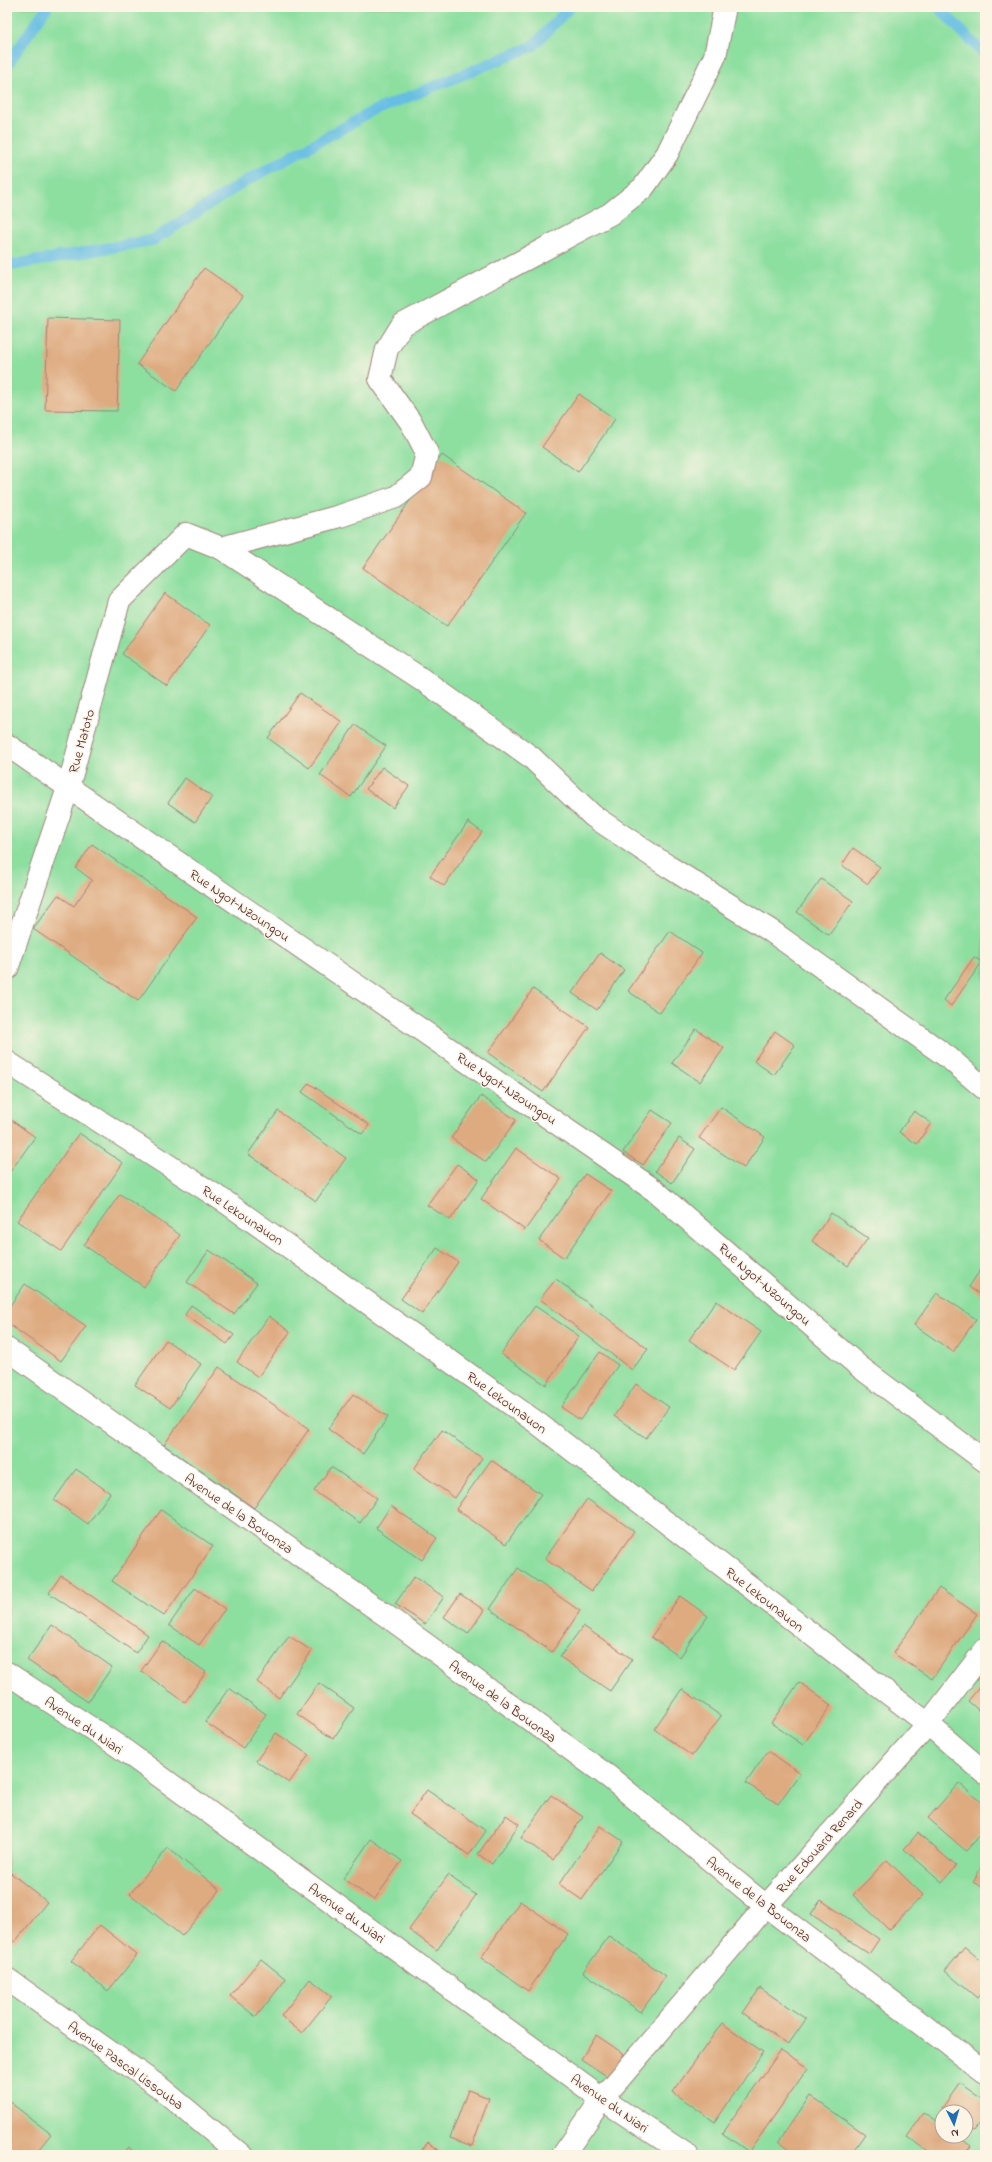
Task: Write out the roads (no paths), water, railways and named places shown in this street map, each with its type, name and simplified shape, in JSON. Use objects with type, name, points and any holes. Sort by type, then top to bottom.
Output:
[{"type":"street","points":[[221,548],[340,516],[396,497],[420,476],[427,453],[412,424],[380,379],[387,349],[402,325],[610,214],[643,188],[668,154],[715,56],[725,7]]},
{"type":"street","name":"Rue Matoto","points":[[7,969],[68,788],[119,601],[186,534],[221,548]]},
{"type":"street","points":[[221,548],[420,678],[531,756],[593,816],[669,867],[771,931],[949,1058],[985,1089]]},
{"type":"street","name":"Rue Ngot-Nzoungou","points":[[7,745],[654,1190],[861,1368],[985,1460]]},
{"type":"street","name":"Rue Lekounauon","points":[[7,1062],[227,1204],[529,1417],[928,1724],[985,1773]]},
{"type":"street","name":"Avenue de la Bouonza","points":[[7,1349],[395,1622],[609,1777],[766,1906],[985,2072]]},
{"type":"street","name":"Rue Edouard Renard","points":[[563,2155],[602,2099],[766,1906],[928,1724],[985,1650]]},
{"type":"street","name":"Avenue du Niari","points":[[7,1673],[127,1753],[602,2099],[687,2155]]},
{"type":"street","name":"Avenue Pascal Lissouba","points":[[7,1979],[158,2086],[241,2155]]},
{"type":"waterway","points":[[7,65],[47,7]]},
{"type":"waterway","points":[[7,266],[153,240],[246,181],[374,111],[533,46],[570,7]]},
{"type":"waterway","points":[[938,7],[985,55]]}]
